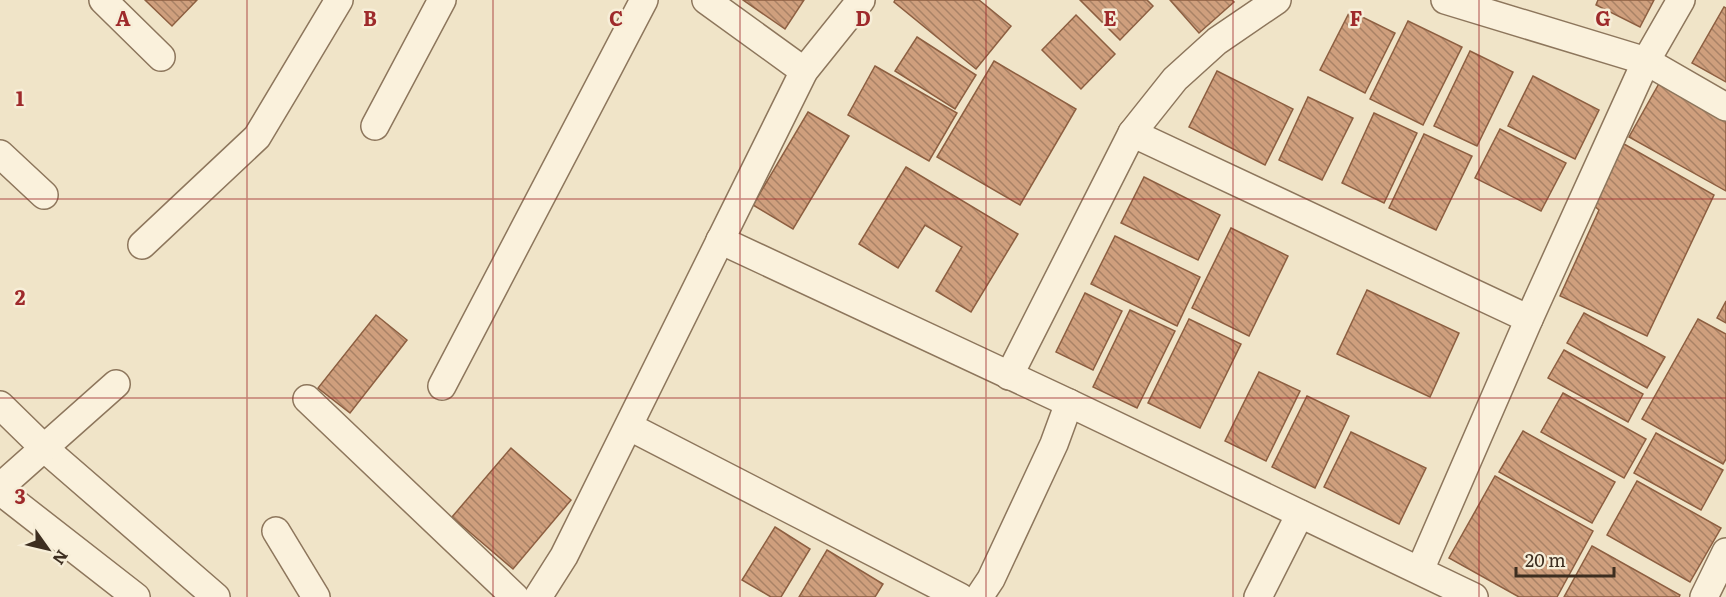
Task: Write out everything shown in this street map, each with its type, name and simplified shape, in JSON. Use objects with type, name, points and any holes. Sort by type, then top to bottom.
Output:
[{"type":"street","points":[[103,0],[161,57]]},
{"type":"street","points":[[142,245],[257,137],[339,0]]},
{"type":"street","points":[[375,126],[442,0]]},
{"type":"street","points":[[442,386],[644,0]]},
{"type":"street","points":[[706,0],[804,71]]},
{"type":"street","points":[[538,597],[564,556],[630,427],[804,71],[861,0]]},
{"type":"street","points":[[1009,375],[1132,133],[1175,79],[1217,40],[1277,0]]},
{"type":"street","points":[[1445,0],[1646,61],[1726,107]]},
{"type":"street","points":[[1419,570],[1646,61],[1681,0]]},
{"type":"street","points":[[1132,133],[1529,319]]},
{"type":"street","points":[[0,154],[44,195]]},
{"type":"street","points":[[720,240],[1069,403],[1474,597]]},
{"type":"street","points":[[116,384],[0,489],[135,597]]},
{"type":"street","points":[[307,399],[515,597]]},
{"type":"street","points":[[979,597],[996,568],[1053,444],[1069,403]]},
{"type":"street","points":[[0,405],[44,448],[216,597]]},
{"type":"street","points":[[630,427],[948,594]]},
{"type":"street","points":[[1258,597],[1300,514]]},
{"type":"street","points":[[276,531],[316,597]]},
{"type":"street","points":[[1704,597],[1726,552]]},
{"type":"building","points":[[145,0],[197,0],[172,26]]},
{"type":"building","points":[[743,0],[804,0],[785,29]]},
{"type":"building","points":[[895,0],[979,0],[1011,26],[976,69],[894,2]]},
{"type":"building","points":[[1080,0],[1147,0],[1153,6],[1120,40]]},
{"type":"building","points":[[1170,0],[1232,0],[1234,2],[1199,33]]},
{"type":"building","points":[[1598,0],[1654,0],[1640,27],[1596,5]]},
{"type":"building","points":[[1724,7],[1726,8],[1726,82],[1692,63]]},
{"type":"building","points":[[1350,11],[1395,33],[1365,93],[1320,70]]},
{"type":"building","points":[[1076,15],[1115,54],[1081,89],[1042,50]]},
{"type":"building","points":[[1408,21],[1462,47],[1423,125],[1370,99]]},
{"type":"building","points":[[917,37],[976,75],[955,109],[895,71]]},
{"type":"building","points":[[1470,51],[1513,72],[1477,146],[1434,126]]},
{"type":"building","points":[[994,61],[1076,109],[1020,205],[937,157]]},
{"type":"building","points":[[875,66],[957,113],[929,161],[848,115]]},
{"type":"building","points":[[1217,71],[1293,109],[1265,165],[1189,127]]},
{"type":"building","points":[[1533,76],[1599,110],[1575,159],[1508,126]]},
{"type":"building","points":[[1661,80],[1726,115],[1726,191],[1629,137]]},
{"type":"building","points":[[1308,97],[1353,118],[1322,180],[1279,160]]},
{"type":"building","points":[[808,112],[849,136],[793,229],[753,205]]},
{"type":"building","points":[[1374,113],[1417,133],[1384,203],[1342,183]]},
{"type":"building","points":[[1500,129],[1566,163],[1541,211],[1475,178]]},
{"type":"building","points":[[1424,134],[1472,156],[1436,230],[1389,208]]},
{"type":"building","points":[[1624,144],[1714,195],[1647,336],[1560,296],[1599,210],[1591,203]]},
{"type":"building","points":[[906,167],[1018,234],[971,312],[936,291],[962,247],[925,225],[898,268],[859,244]]},
{"type":"building","points":[[1144,177],[1220,215],[1198,260],[1121,223]]},
{"type":"building","points":[[1231,228],[1288,256],[1249,336],[1192,308]]},
{"type":"building","points":[[1115,236],[1200,277],[1177,326],[1091,284]]},
{"type":"building","points":[[1367,290],[1459,333],[1430,397],[1337,354]]},
{"type":"building","points":[[1085,293],[1122,311],[1093,370],[1056,352]]},
{"type":"building","points":[[1726,301],[1726,323],[1717,318]]},
{"type":"building","points":[[1130,310],[1175,331],[1137,408],[1093,387]]},
{"type":"building","points":[[1584,313],[1665,357],[1647,388],[1567,343]]},
{"type":"building","points":[[376,315],[407,340],[350,413],[318,388]]},
{"type":"building","points":[[1189,319],[1241,344],[1200,428],[1148,403]]},
{"type":"building","points":[[1698,319],[1726,334],[1726,459],[1723,464],[1642,419]]},
{"type":"building","points":[[1564,350],[1643,394],[1628,422],[1548,378]]},
{"type":"building","points":[[1259,372],[1300,391],[1266,461],[1225,441]]},
{"type":"building","points":[[1563,393],[1646,439],[1624,478],[1541,432]]},
{"type":"building","points":[[1307,396],[1349,416],[1315,488],[1272,467]]},
{"type":"building","points":[[1523,431],[1615,482],[1592,523],[1499,472]]},
{"type":"building","points":[[1351,432],[1426,468],[1399,524],[1324,487]]},
{"type":"building","points":[[1656,433],[1723,470],[1701,510],[1634,473]]},
{"type":"building","points":[[511,448],[571,500],[513,569],[452,517]]},
{"type":"building","points":[[1495,476],[1593,531],[1557,597],[1519,597],[1449,558]]},
{"type":"building","points":[[1637,481],[1721,528],[1690,582],[1607,535]]},
{"type":"building","points":[[775,527],[810,549],[781,597],[771,597],[742,580]]},
{"type":"building","points":[[1592,546],[1680,595],[1679,597],[1564,597]]},
{"type":"building","points":[[827,550],[883,584],[875,597],[799,597]]}]
